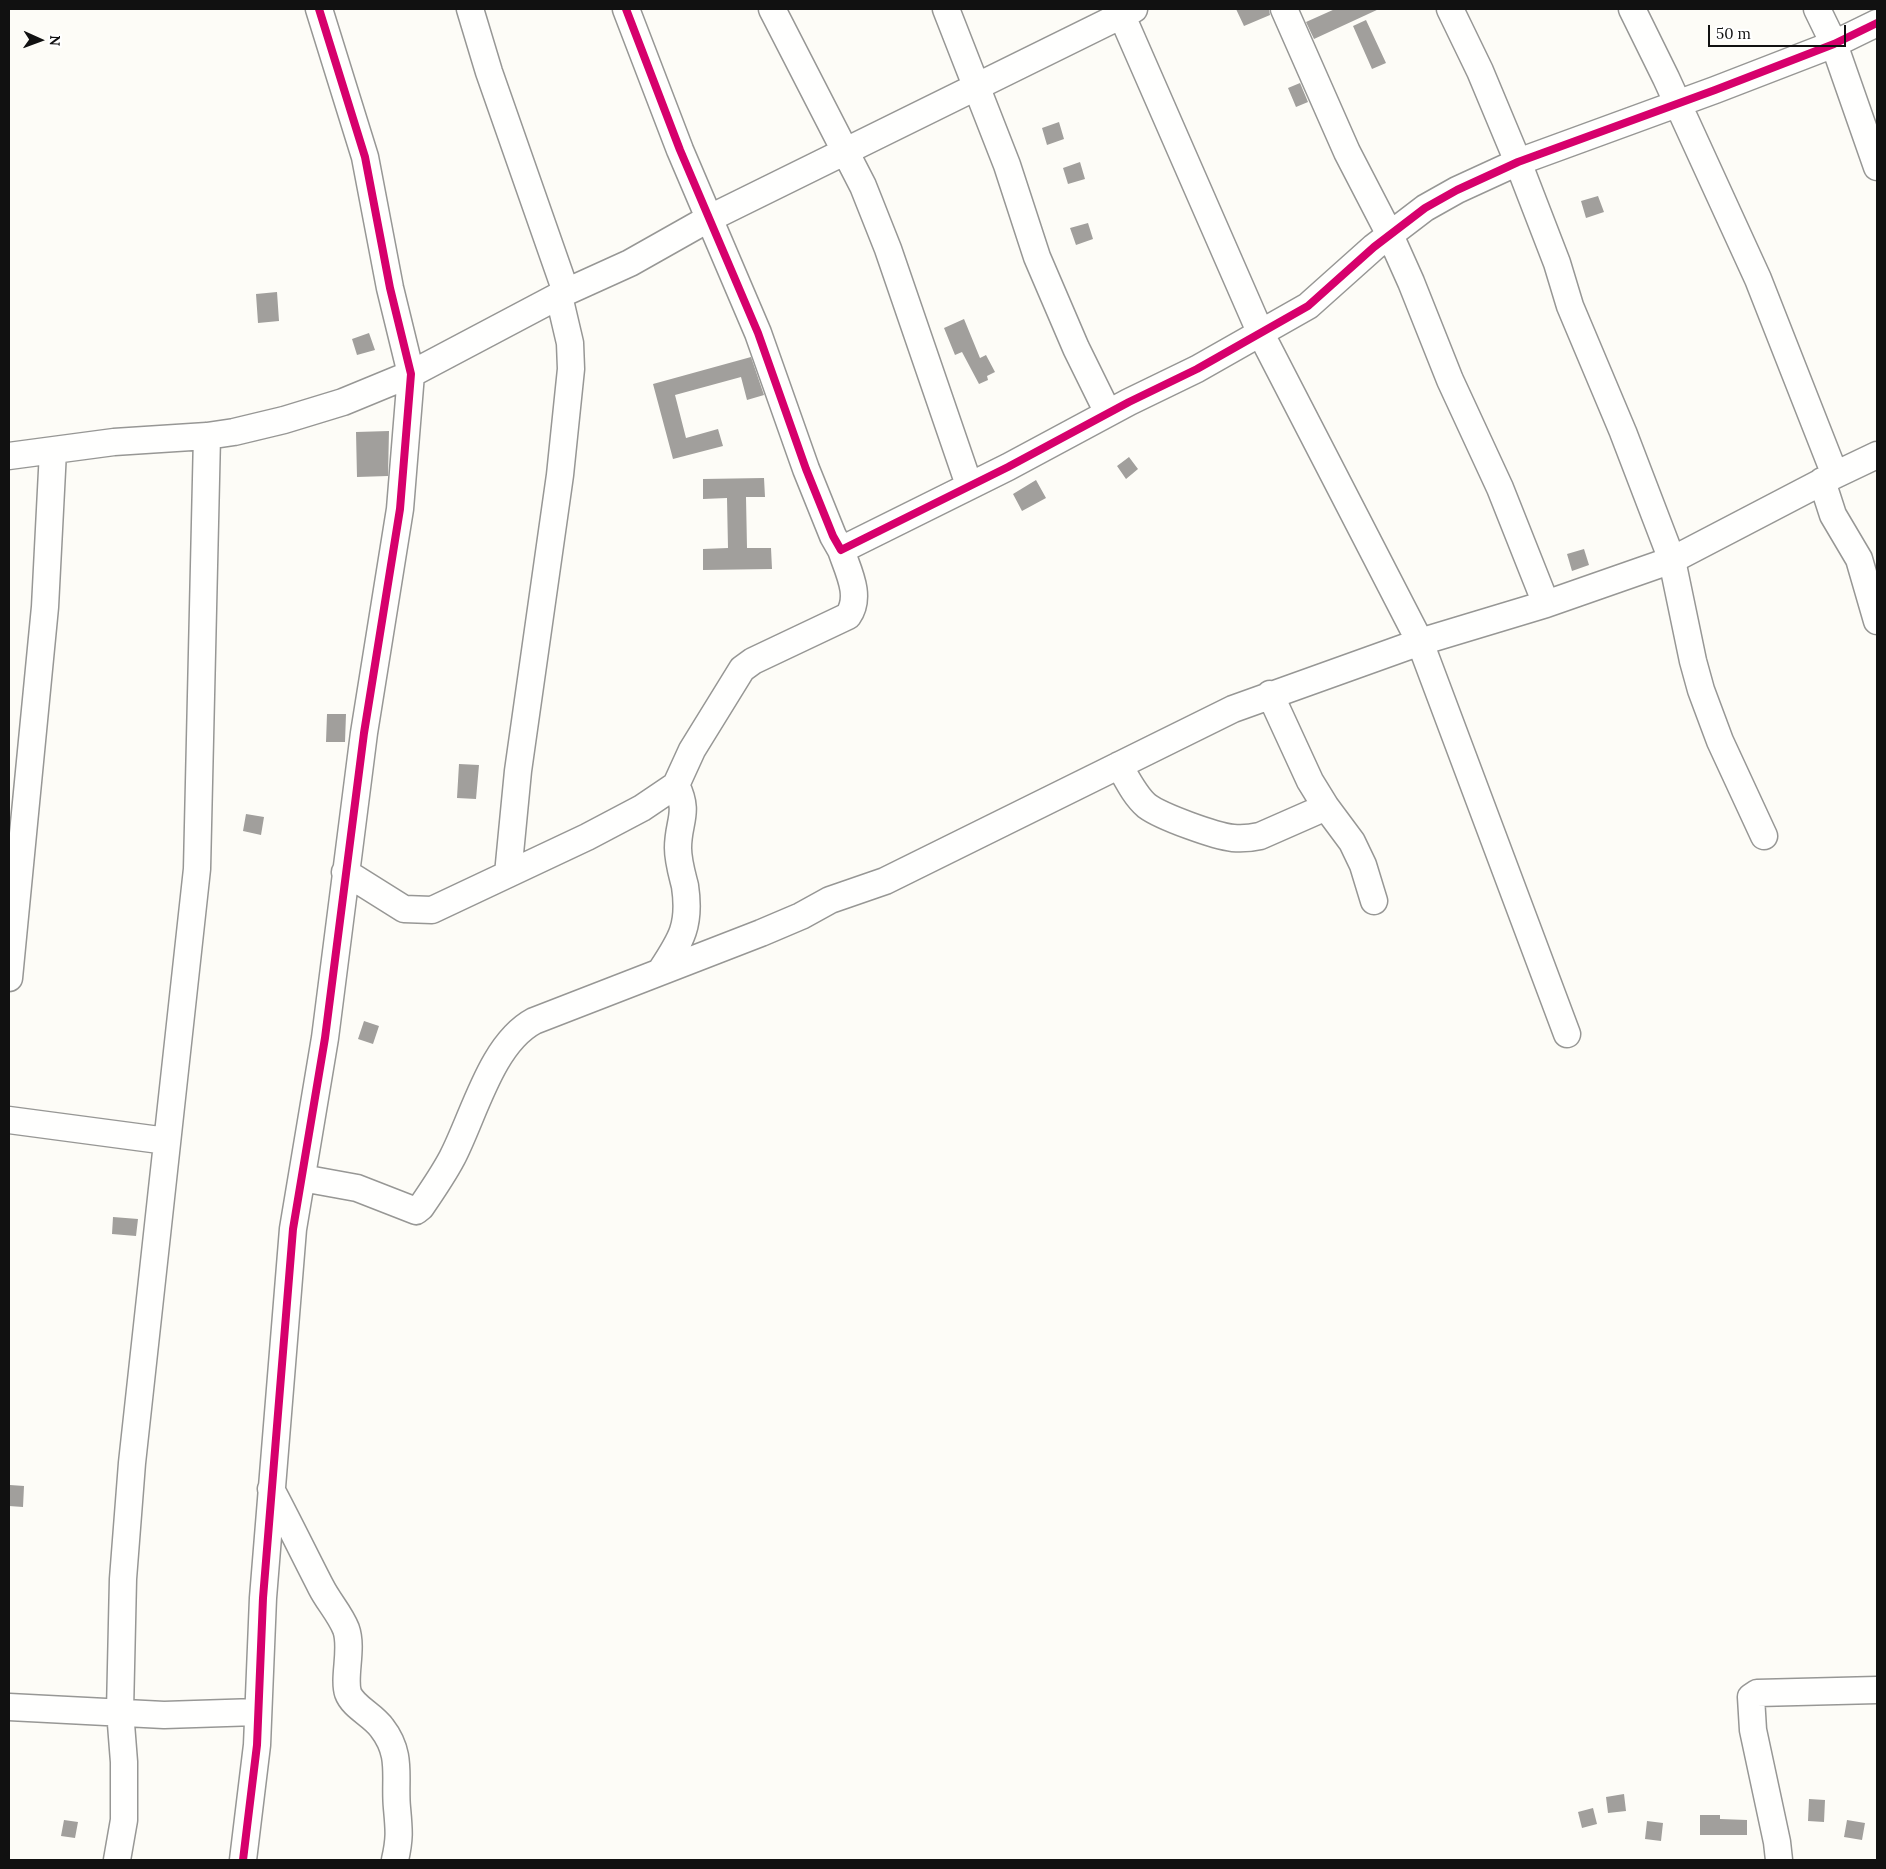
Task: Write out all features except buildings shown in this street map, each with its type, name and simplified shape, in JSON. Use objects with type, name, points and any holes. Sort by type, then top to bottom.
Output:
[{"type":"street","points":[[243,1860],[257,1745],[257,1712],[271,1489],[293,1229],[325,1038],[345,872],[376,654],[400,509],[411,374],[390,288],[365,157],[319,9]]},
{"type":"street","points":[[470,9],[562,294],[570,343],[571,369],[560,475],[518,771],[508,874]]},
{"type":"street","points":[[345,872],[371,886],[394,904],[404,909],[421,910],[442,907],[634,812],[676,785],[692,750],[742,669],[753,661],[848,616],[855,607],[855,591],[841,550],[833,536],[806,469],[758,333],[708,220],[626,9]]},
{"type":"street","points":[[772,9],[830,118],[844,152],[863,186],[888,249],[969,485]]},
{"type":"street","points":[[946,9],[978,86],[1038,257],[1076,348],[1108,413]]},
{"type":"street","points":[[1284,9],[1347,152],[1390,235],[1450,380],[1500,488],[1546,604]]},
{"type":"street","points":[[1450,9],[1518,162],[1557,263],[1570,306],[1623,432],[1672,560],[1701,690],[1720,741],[1764,836]]},
{"type":"street","points":[[1632,9],[1758,279],[1829,478],[1833,515],[1859,559],[1877,621]]},
{"type":"street","points":[[1817,9],[1834,44],[1877,167]]},
{"type":"street","points":[[9,456],[114,442],[207,436],[284,420],[342,402],[411,374],[562,294],[630,263],[708,220],[1125,11],[1261,334],[1420,642],[1567,1034]]},
{"type":"street","points":[[841,550],[1008,467],[1261,334],[1308,306],[1345,272],[1425,208],[1518,162],[1834,44],[1877,23]]},
{"type":"street","points":[[117,1860],[124,1820],[124,1762],[120,1712],[124,1579],[132,1463],[198,868],[207,436]]},
{"type":"street","points":[[9,978],[45,607],[53,451]]},
{"type":"street","points":[[302,1178],[357,1188],[416,1210],[421,1207],[452,1158],[497,1060],[514,1036],[534,1021],[801,916],[830,900],[885,881],[1233,709],[1270,694],[1420,642],[1546,604],[1672,560],[1829,478],[1877,456]]},
{"type":"street","points":[[1270,694],[1306,773],[1326,807],[1352,842],[1363,865],[1374,901]]},
{"type":"street","points":[[1119,765],[1147,806],[1157,812],[1200,829],[1231,838],[1248,839],[1260,836],[1326,807]]},
{"type":"street","points":[[660,972],[684,931],[686,896],[678,849],[684,808],[676,785]]},
{"type":"street","points":[[684,931],[697,957]]},
{"type":"street","points":[[9,1120],[168,1141]]},
{"type":"street","points":[[271,1489],[322,1589],[347,1631],[348,1691],[353,1702],[368,1712],[383,1729],[395,1753],[398,1775],[397,1808],[400,1822],[400,1839],[396,1860]]},
{"type":"street","points":[[1779,1860],[1777,1842],[1753,1730],[1751,1697],[1757,1694],[1877,1690]]},
{"type":"street","points":[[9,1707],[164,1716],[257,1712]]},
{"type":"cycle path","points":[[243,1860],[257,1745],[263,1598],[293,1229],[325,1038],[364,733],[400,509],[411,374],[390,288],[365,157],[319,9]]},
{"type":"cycle path","points":[[626,9],[680,150],[758,333],[806,469],[833,536],[841,550],[1008,467],[1129,402],[1197,369],[1308,306],[1374,247],[1425,208],[1457,190],[1518,162],[1834,44],[1877,23]]}]
